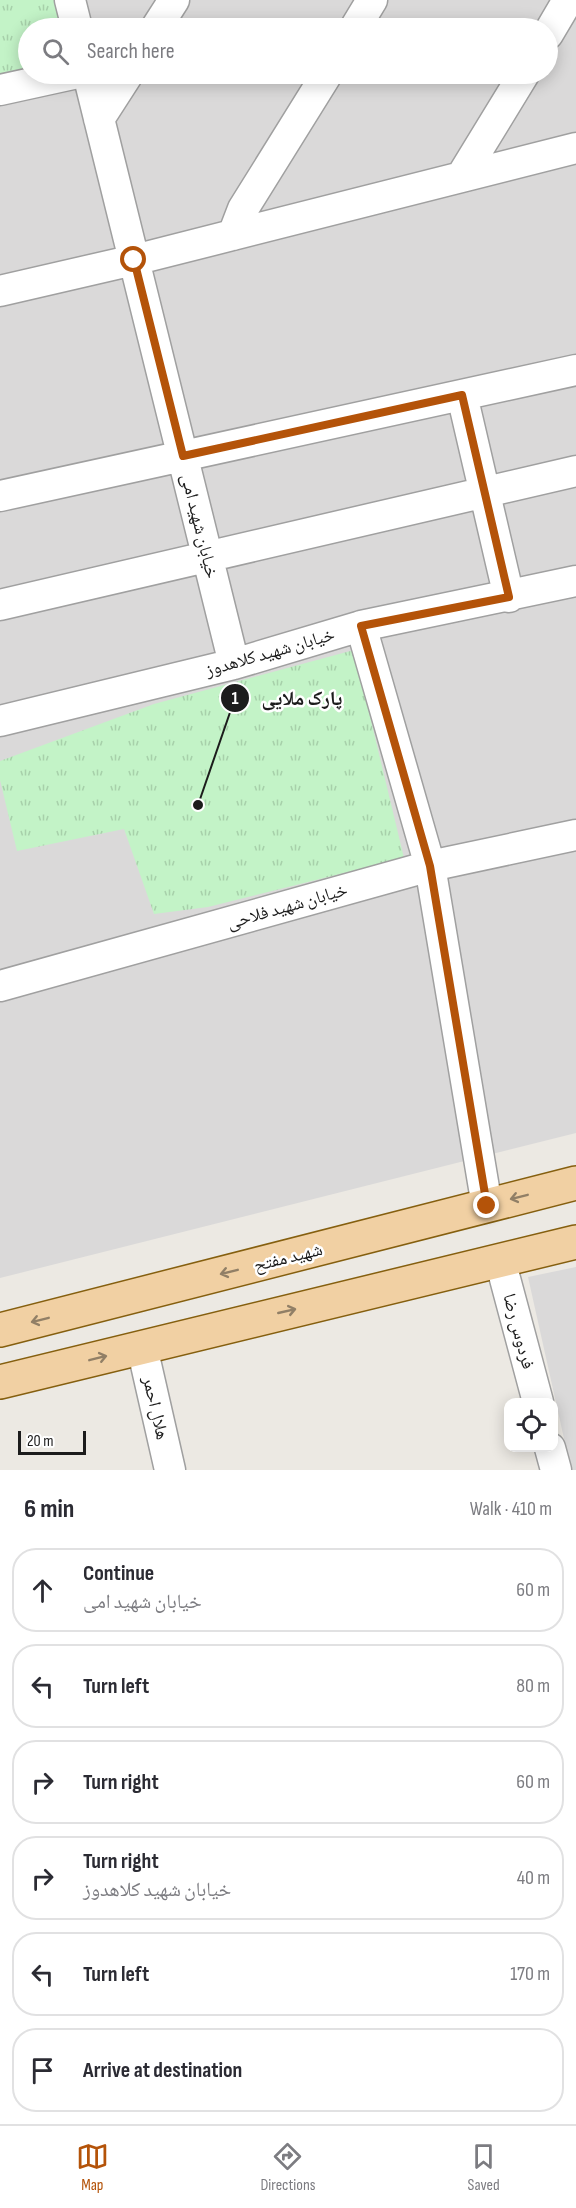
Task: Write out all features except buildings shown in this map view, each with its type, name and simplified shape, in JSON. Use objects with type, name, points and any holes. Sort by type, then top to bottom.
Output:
[{"type":"main road","name":"شهید مفتح","points":[[0,1330],[576,1183]]},
{"type":"main road","points":[[0,1382],[576,1242]]},
{"type":"street","points":[[70,0],[74,18]]},
{"type":"street","points":[[162,18],[174,0]]},
{"type":"street","points":[[361,18],[372,0]]},
{"type":"street","points":[[557,18],[568,0]]},
{"type":"street","points":[[0,90],[27,84]]},
{"type":"street","name":"خیابان شهید امی","points":[[90,84],[234,664]]},
{"type":"street","points":[[99,119],[122,84]]},
{"type":"street","points":[[233,235],[243,209],[321,84]]},
{"type":"street","points":[[461,177],[518,84]]},
{"type":"street","points":[[0,291],[134,260],[576,148]]},
{"type":"street","points":[[0,496],[576,370]]},
{"type":"street","points":[[462,395],[509,597]]},
{"type":"street","points":[[0,605],[576,471]]},
{"type":"street","name":"خیابان شهید کلاهدوز","points":[[0,721],[234,664],[361,626],[509,597],[576,581]]},
{"type":"street","points":[[361,626],[430,866],[487,1206]]},
{"type":"street","name":"خیابان شهید فلاحی","points":[[0,986],[430,866],[576,835]]},
{"type":"street","name":"فردوس رضا","points":[[500,1260],[537,1398]]},
{"type":"street","name":"هلال احمر","points":[[142,1347],[170,1470]]},
{"type":"street","points":[[551,1452],[556,1470]]},
{"type":"shaded area","points":[[0,0],[576,0],[576,1133],[0,1278]]},
{"type":"shaded area","points":[[576,1267],[576,1470],[571,1470],[558,1412],[558,1398],[555,1398],[528,1277]]},
{"type":"green space","points":[[0,0],[54,0],[58,18],[18,18],[18,74],[0,78]]},
{"type":"green space","points":[[354,650],[404,858],[208,907],[154,914],[124,829],[17,851],[0,780],[0,761],[154,704]]},
{"type":"place","name":"پارک ملایی","points":[[198,805]]},
{"type":"route","points":[[134,260],[183,456],[462,395],[509,597],[361,626],[430,866],[487,1206]]}]
